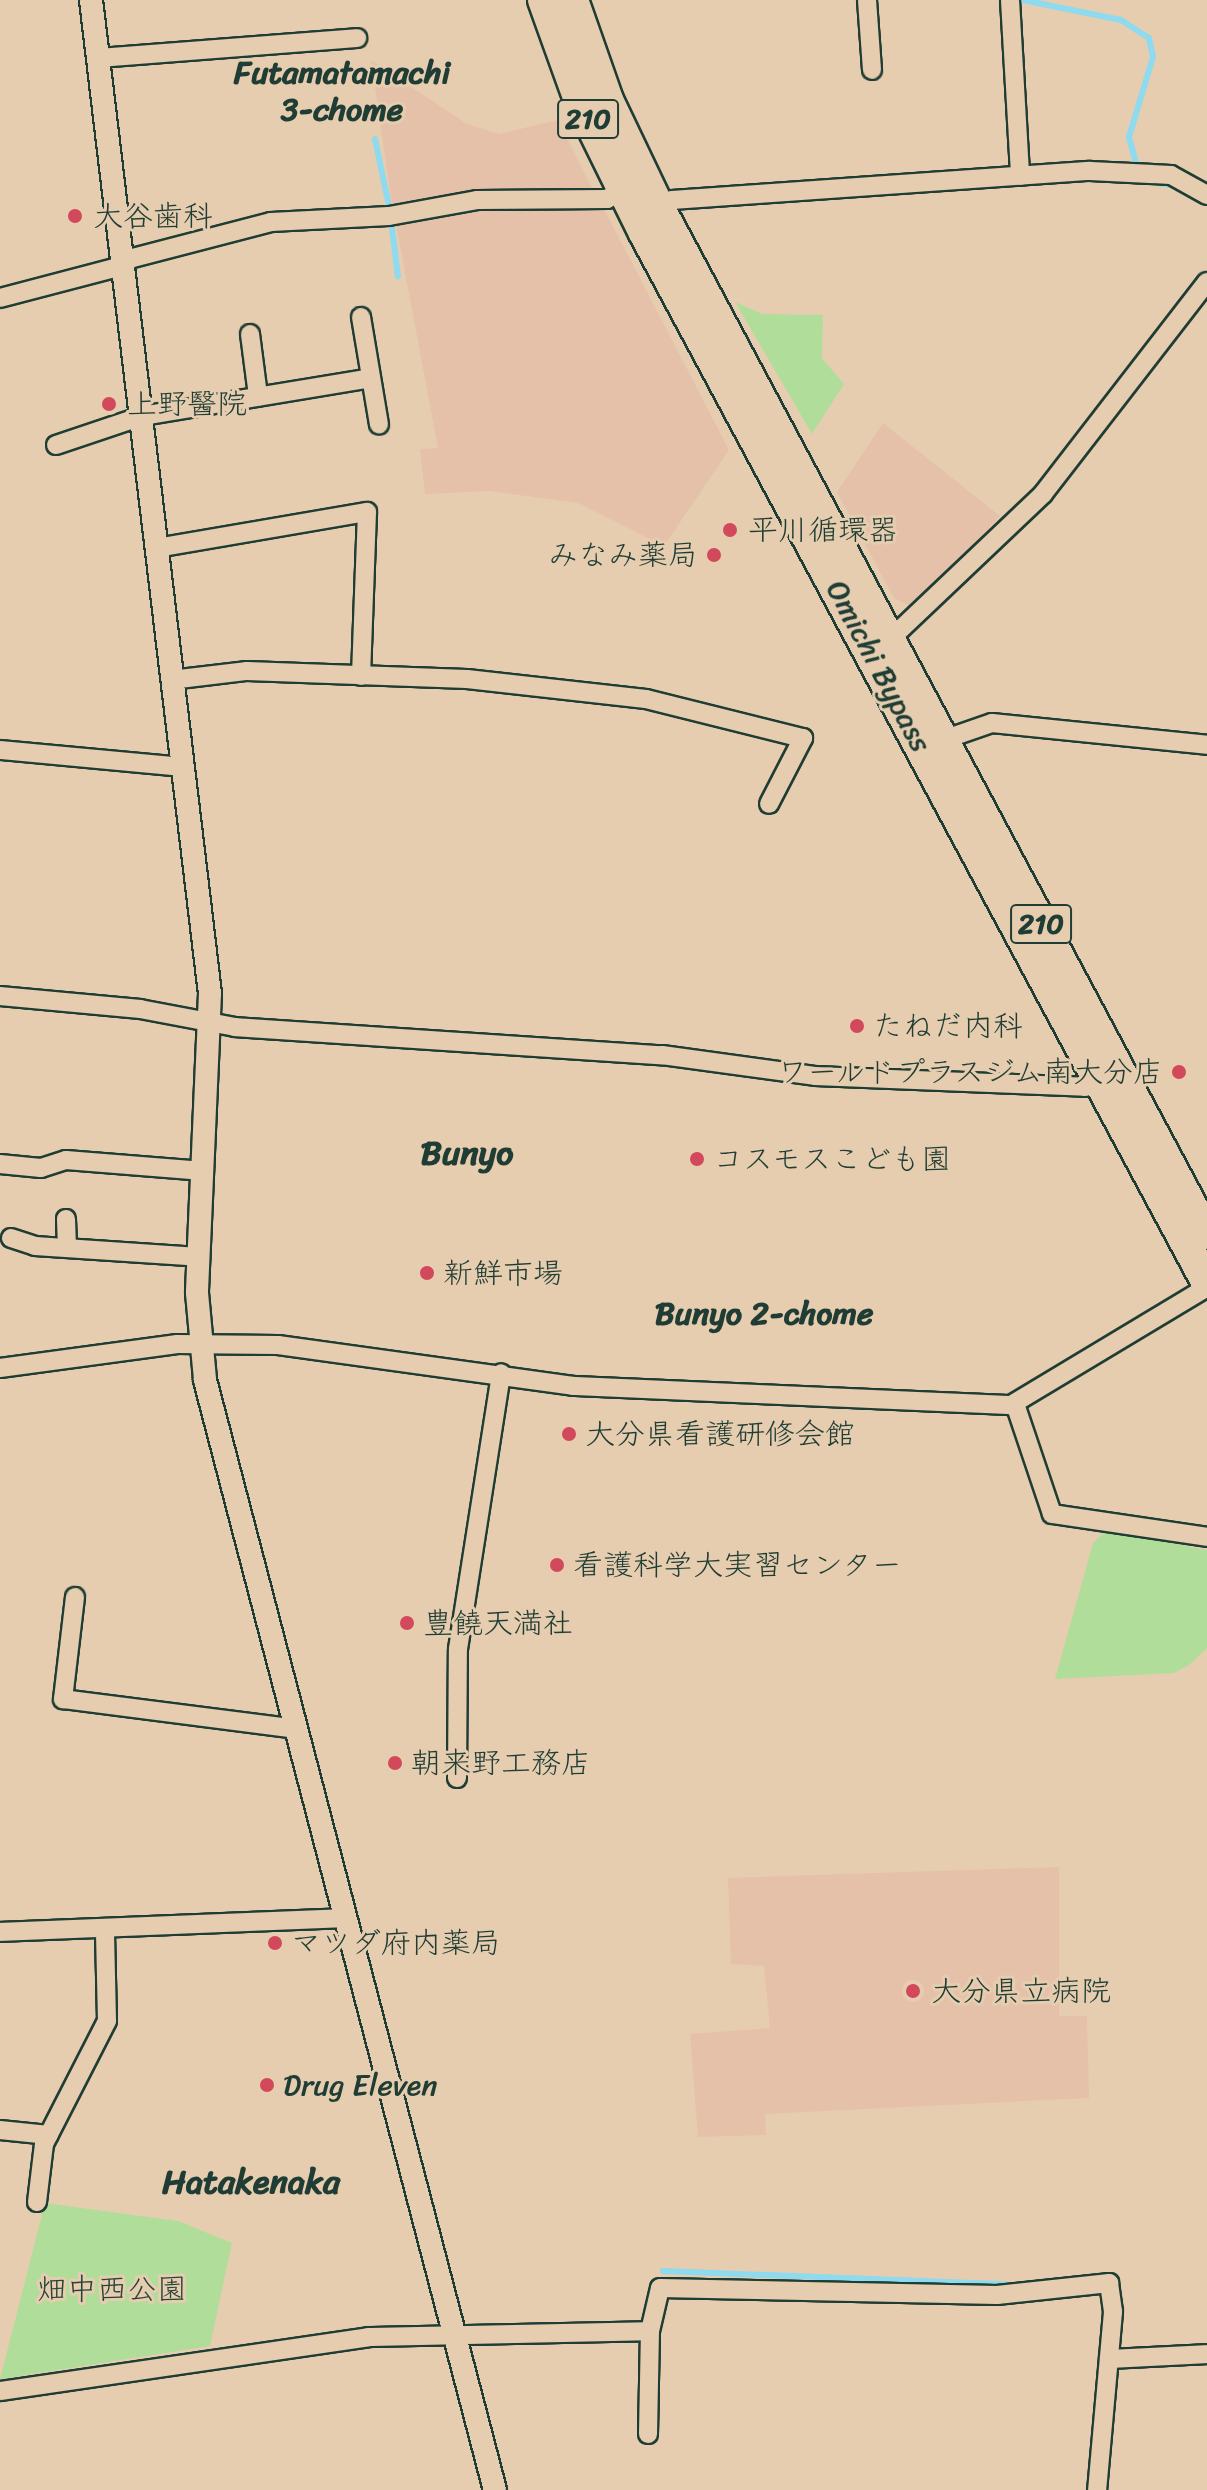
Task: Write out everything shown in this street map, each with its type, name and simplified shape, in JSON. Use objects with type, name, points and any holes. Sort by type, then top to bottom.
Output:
[{"type":"highway","name":"Omichi Bypass","points":[[543,0],[580,103],[632,182],[934,744],[1109,1076],[1207,1285]]},
{"type":"highway","name":"Omichi Bypass","points":[[573,0],[632,182]]},
{"type":"highway","name":"Omichi Bypass","points":[[1109,1076],[1207,1234]]},
{"type":"street","points":[[91,0],[126,262],[212,1024],[199,1257],[199,1343],[296,1729],[495,2490]]},
{"type":"street","points":[[867,0],[872,70]]},
{"type":"street","points":[[1010,0],[1020,176]]},
{"type":"street","points":[[98,58],[357,38]]},
{"type":"street","points":[[652,220],[672,200],[1020,176],[1171,175],[1207,195]]},
{"type":"street","points":[[0,298],[271,222],[389,216],[477,200],[607,199],[632,182]]},
{"type":"street","points":[[882,649],[1043,494],[1207,282]]},
{"type":"street","points":[[361,317],[379,424]]},
{"type":"street","points":[[250,334],[258,396]]},
{"type":"street","points":[[56,445],[142,416],[371,378]]},
{"type":"street","points":[[156,548],[367,512],[361,676]]},
{"type":"street","points":[[171,680],[247,671],[361,676],[646,699],[803,738],[769,804]]},
{"type":"street","points":[[934,744],[992,723],[1207,745]]},
{"type":"street","points":[[0,750],[182,767]]},
{"type":"street","points":[[0,996],[212,1024],[662,1055],[815,1076],[1085,1087],[1109,1076]]},
{"type":"street","points":[[0,1164],[41,1168],[66,1160],[204,1171]]},
{"type":"street","points":[[66,1219],[67,1246]]},
{"type":"street","points":[[11,1238],[199,1257]]},
{"type":"street","points":[[0,1368],[199,1343],[323,1348],[623,1389],[1015,1404],[1207,1285]]},
{"type":"street","points":[[457,1778],[458,1649],[501,1373]]},
{"type":"street","points":[[1015,1404],[1052,1514],[1207,1537]]},
{"type":"street","points":[[75,1597],[63,1699],[296,1729]]},
{"type":"street","points":[[0,1932],[345,1918]]},
{"type":"street","points":[[37,2202],[49,2135],[107,2021],[105,1930]]},
{"type":"street","points":[[0,2130],[49,2135]]},
{"type":"street","points":[[648,2434],[650,2331],[660,2288],[997,2295],[1109,2283],[1109,2359],[1097,2490]]},
{"type":"street","points":[[0,2391],[454,2331],[650,2331]]},
{"type":"street","points":[[1109,2359],[1207,2354]]},
{"type":"shaded area","points":[[371,60],[467,124],[499,134],[558,120],[595,194],[393,212]]},
{"type":"shaded area","points":[[601,203],[729,450],[664,546],[578,503],[489,491],[425,494],[420,449],[438,448],[395,219],[478,205]]},
{"type":"shaded area","points":[[883,423],[1000,516],[912,607],[894,598],[837,492]]},
{"type":"shaded area","name":"大分県立病院","points":[[1059,1867],[1059,2016],[1087,2016],[1089,2098],[765,2114],[766,2135],[698,2137],[690,2034],[770,2028],[764,1966],[731,1964],[728,1878]]},
{"type":"green space","points":[[735,302],[762,314],[823,315],[822,358],[844,384],[812,434]]},
{"type":"green space","points":[[1107,1530],[1207,1550],[1207,1648],[1189,1665],[1174,1673],[1055,1679],[1093,1543]]},
{"type":"green space","name":"畑中西公園","points":[[45,2203],[178,2221],[232,2243],[210,2346],[0,2379]]},
{"type":"waterway","points":[[1023,0],[1121,20],[1149,38],[1153,57],[1129,137],[1138,171]]},
{"type":"waterway","points":[[375,139],[390,211]]},
{"type":"waterway","points":[[1152,182],[1178,186]]},
{"type":"waterway","points":[[391,220],[398,277]]},
{"type":"waterway","points":[[663,2271],[1006,2284]]},
{"type":"place","name":"大谷歯科","points":[[75,216]]},
{"type":"place","name":"上野醫院","points":[[109,404]]},
{"type":"place","name":"平川循環器","points":[[730,530]]},
{"type":"place","name":"みなみ薬局","points":[[714,555]]},
{"type":"place","name":"たねだ内科","points":[[857,1026]]},
{"type":"place","name":"ワールドプラスジム南大分店","points":[[1179,1072]]},
{"type":"place","name":"コスモスこども園","points":[[697,1159]]},
{"type":"place","name":"新鮮市場","points":[[427,1273]]},
{"type":"place","name":"大分県看護研修会館","points":[[569,1434]]},
{"type":"place","name":"看護科学大実習センター","points":[[557,1565]]},
{"type":"place","name":"豊饒天満社","points":[[407,1623]]},
{"type":"place","name":"朝来野工務店","points":[[395,1763]]},
{"type":"place","name":"マツダ府内薬局","points":[[275,1943]]},
{"type":"place","name":"大分県立病院","points":[[913,1991]]},
{"type":"place","name":"Drug Eleven","points":[[267,2085]]},
{"type":"district","name":"Futamatamachi 3-chome","points":[[342,92]]},
{"type":"district","name":"Bunyo","points":[[467,1154]]},
{"type":"district","name":"Bunyo 2-chome","points":[[764,1314]]},
{"type":"district","name":"Hatakenaka","points":[[251,2183]]}]
